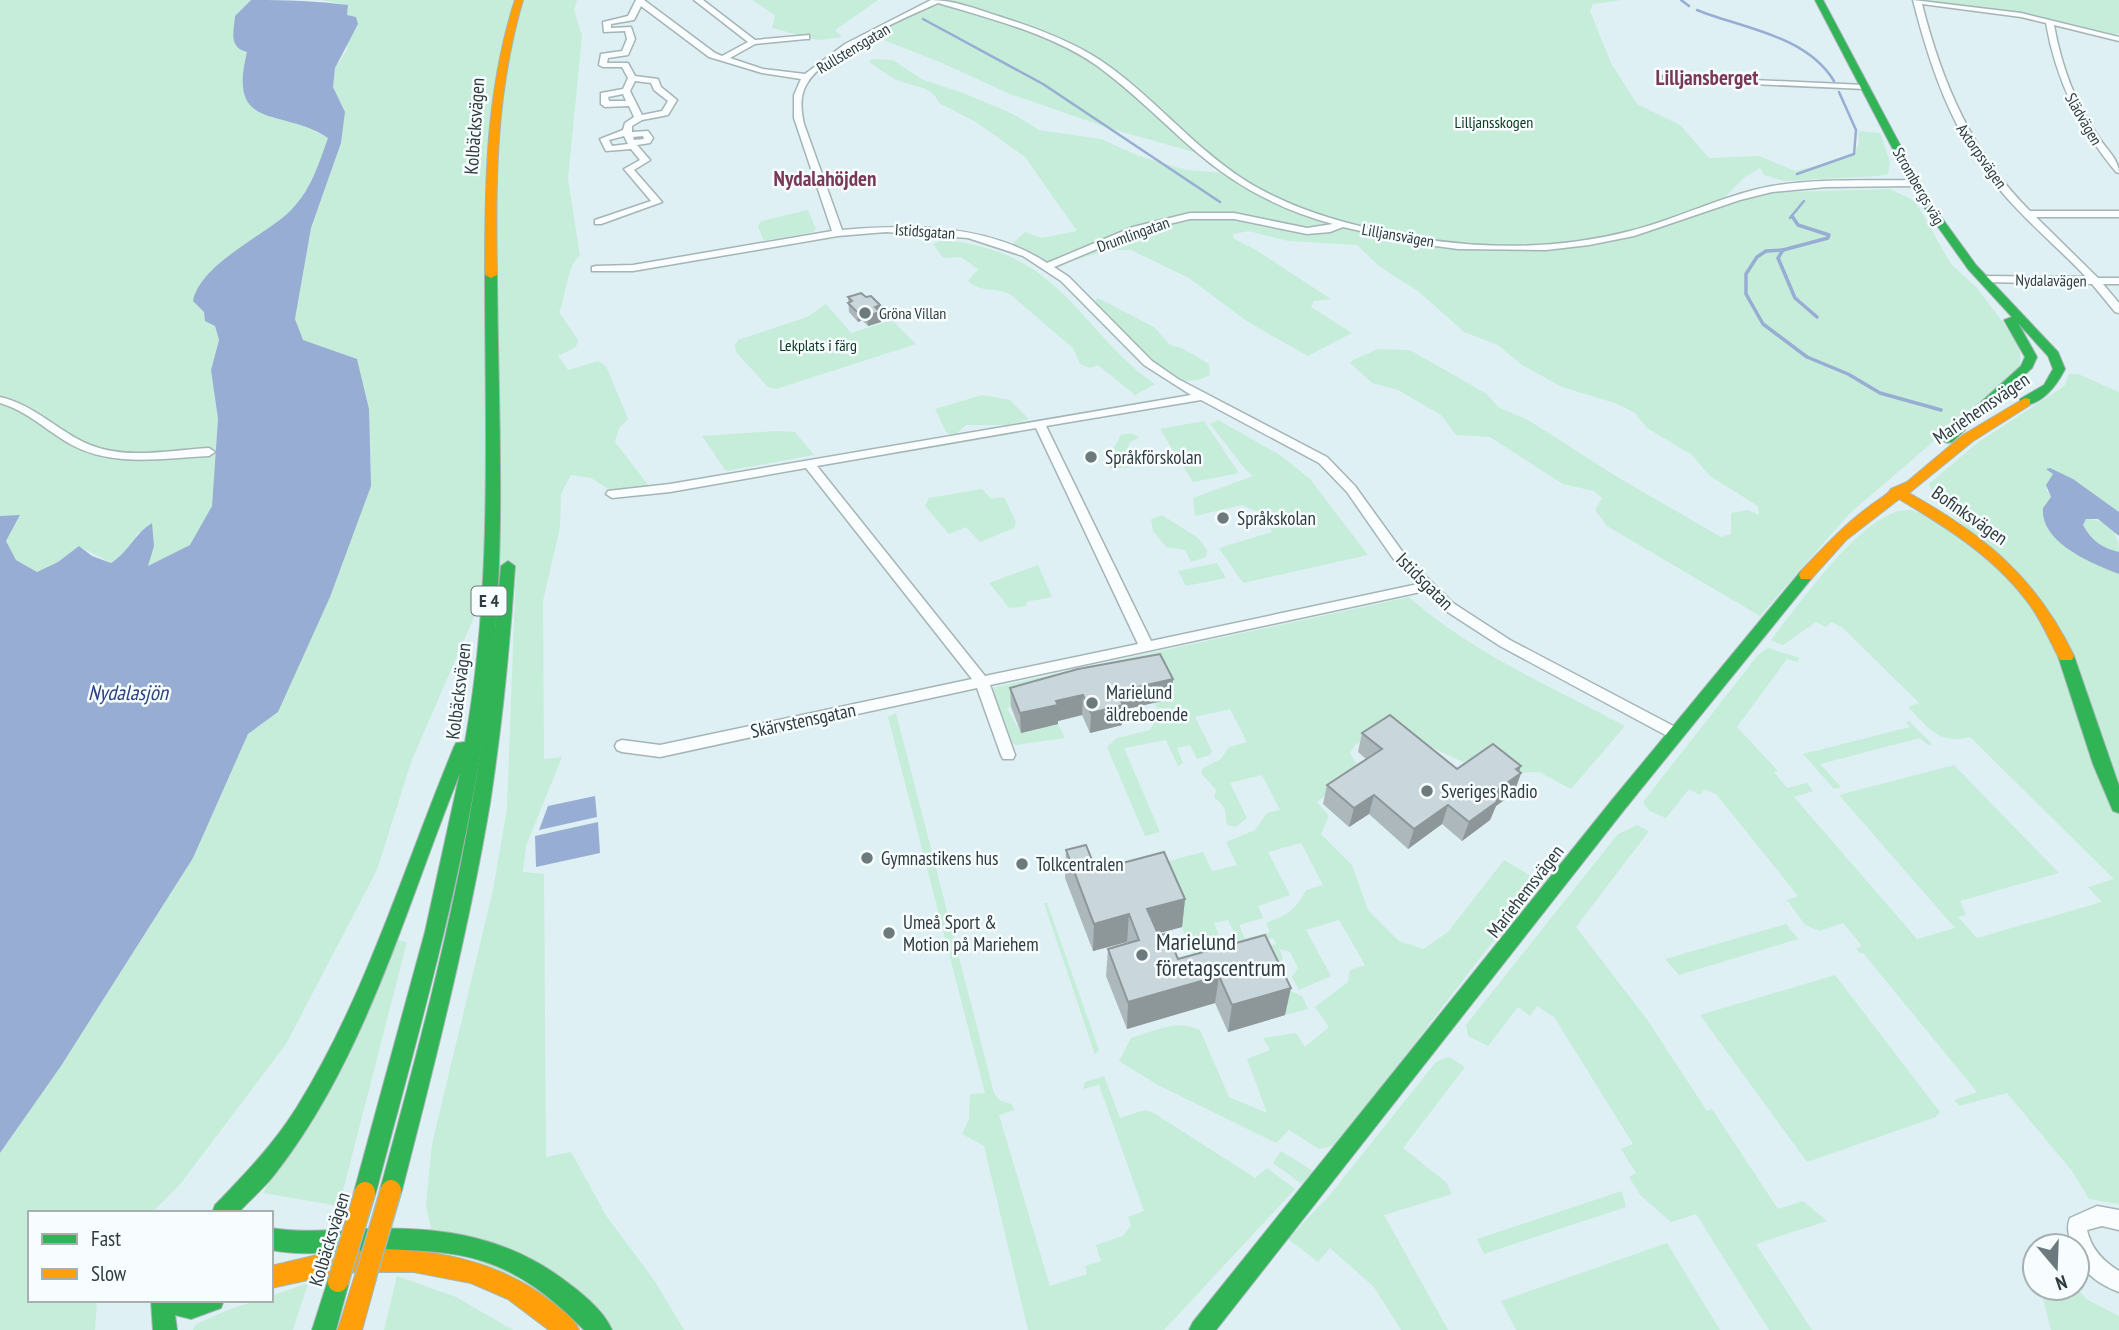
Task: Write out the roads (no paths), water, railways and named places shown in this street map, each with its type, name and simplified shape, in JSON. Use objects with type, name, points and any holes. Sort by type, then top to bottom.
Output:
[{"type":"main road","name":"Kolbäcksvägen","points":[[324,1330],[437,929],[466,788],[477,714],[492,556],[490,158],[493,107],[503,53],[519,0]]},
{"type":"main road","name":"Kolbäcksvägen","points":[[510,520],[503,131],[513,52],[528,0]]},
{"type":"main road","name":"Strombergs väg","points":[[1819,0],[1915,183],[1941,226],[1985,282]]},
{"type":"main road","name":"Mariehemsvägen","points":[[1896,492],[1910,470],[2018,378],[2029,362],[2031,357],[2022,338],[1986,291],[1985,282]]},
{"type":"main road","name":"Mariehemsvägen","points":[[1201,1330],[1806,575],[1842,537],[1896,492],[1926,474],[1968,438],[2028,403],[2049,387],[2058,375],[2059,363],[2054,355],[1985,282]]},
{"type":"main road","name":"Bofinksvägen","points":[[1896,492],[1949,522],[1989,551],[2036,602],[2057,637],[2094,748],[2119,806]]},
{"type":"main road","name":"E 4","points":[[350,1330],[439,1012],[475,851],[503,663],[509,547]]},
{"type":"main road","points":[[225,1211],[258,1180],[277,1154],[330,1067],[366,991],[477,714]]},
{"type":"main road","points":[[273,1239],[293,1243],[433,1238],[461,1242],[522,1264],[579,1306],[600,1330]]},
{"type":"main road","points":[[273,1277],[328,1264],[401,1260],[434,1262],[506,1285],[547,1311],[567,1330]]},
{"type":"main road","points":[[164,1302],[164,1330]]},
{"type":"main road","points":[[171,1302],[191,1308],[208,1302]]},
{"type":"street","points":[[698,0],[753,42]]},
{"type":"street","name":"Rullstensgatan","points":[[838,233],[796,108],[799,90],[807,77],[830,58],[937,0]]},
{"type":"street","name":"Lilljansvägen","points":[[937,0],[1015,24],[1075,50],[1115,75],[1210,162],[1235,180],[1287,206],[1342,224],[1392,235],[1463,245],[1569,244],[1629,234],[1777,188],[1915,183]]},
{"type":"street","points":[[1917,0],[2049,21],[2119,39]]},
{"type":"street","name":"Axtorpsvägen","points":[[1917,0],[1923,31],[1944,95],[1960,127],[1987,169],[2028,214],[2098,281],[2119,310]]},
{"type":"street","points":[[632,78],[625,65],[625,54],[631,39],[628,29],[631,18],[640,1]]},
{"type":"street","name":"Rullstensgatan","points":[[640,1],[694,44],[722,59],[762,71],[807,77]]},
{"type":"street","points":[[628,29],[607,30],[607,22],[631,18]]},
{"type":"street","name":"Slädvägen","points":[[2049,21],[2057,64],[2074,108],[2119,170]]},
{"type":"street","points":[[722,59],[753,42],[806,37]]},
{"type":"street","points":[[625,54],[602,58],[604,66],[625,65]]},
{"type":"street","points":[[632,78],[626,91],[639,118]]},
{"type":"street","points":[[598,222],[657,202],[629,172],[632,165],[646,160],[631,139],[628,125],[639,118],[663,114],[673,100],[657,88],[655,81],[632,78]]},
{"type":"street","points":[[1666,78],[1865,87]]},
{"type":"street","points":[[626,91],[604,95],[605,104],[630,103]]},
{"type":"street","points":[[2028,214],[2119,214]]},
{"type":"street","name":"Drumlingatan","points":[[1048,266],[1154,225],[1188,216],[1249,218],[1302,232],[1328,230],[1342,224]]},
{"type":"street","name":"Istidsgatan","points":[[596,269],[633,268],[838,233],[896,228],[969,235],[1009,247],[1048,266],[1148,363],[1202,396],[1323,460],[1351,489],[1394,550],[1425,587],[1484,631],[1676,734]]},
{"type":"street","name":"Nydalavägen","points":[[1985,282],[2119,281]]},
{"type":"street","points":[[612,494],[648,492],[1202,396]]},
{"type":"street","points":[[0,400],[27,408],[51,428],[85,447],[103,453],[128,456],[209,452]]},
{"type":"street","points":[[1040,425],[1147,647]]},
{"type":"street","points":[[809,464],[982,682],[1008,755]]},
{"type":"street","name":"Skärvstensgatan","points":[[622,746],[660,751],[1425,587]]},
{"type":"street","points":[[2119,1220],[2110,1216],[2090,1216],[2077,1225],[2078,1243],[2090,1261],[2107,1277],[2119,1282]]},
{"type":"water","name":"Nydalasjön","points":[[251,0],[348,5],[347,15],[356,17],[358,24],[335,68],[333,87],[345,112],[341,143],[311,228],[295,319],[303,340],[357,359],[369,409],[371,486],[330,597],[278,712],[248,734],[193,858],[61,1066],[0,1153],[0,516],[20,515],[6,541],[16,560],[37,572],[58,562],[79,546],[92,556],[111,563],[152,523],[154,546],[148,566],[190,545],[212,506],[218,419],[211,370],[219,340],[215,326],[205,321],[204,312],[193,301],[207,275],[295,206],[312,179],[328,138],[310,129],[262,114],[251,107],[245,95],[243,78],[247,52],[237,47],[233,33],[235,16]]},
{"type":"water","points":[[2050,468],[2073,479],[2119,512],[2119,536],[2098,519],[2086,519],[2083,525],[2098,543],[2119,552],[2119,574],[2083,558],[2059,542],[2050,532],[2044,520],[2043,508],[2051,497],[2046,485],[2053,474],[2046,469]]},
{"type":"water","points":[[595,796],[597,817],[539,830],[548,806]]},
{"type":"water","points":[[598,822],[600,853],[536,867],[535,836]]},
{"type":"waterway","points":[[1681,0],[1689,6]]},
{"type":"waterway","points":[[1697,10],[1791,43],[1822,66],[1834,81]]},
{"type":"waterway","points":[[923,19],[1043,84],[1220,202]]},
{"type":"waterway","points":[[1797,174],[1854,154],[1856,130],[1839,92]]},
{"type":"waterway","points":[[1790,218],[1804,201]]},
{"type":"waterway","points":[[1783,250],[1828,238],[1829,235],[1798,225],[1792,216]]},
{"type":"waterway","points":[[1783,250],[1778,258],[1795,298],[1817,317]]},
{"type":"waterway","points":[[1783,250],[1766,251],[1757,257],[1746,274],[1746,294],[1763,324],[1807,357],[1848,374],[1880,393],[1941,410]]},
{"type":"place","name":"Gröna Villan","points":[[865,313]]},
{"type":"place","name":"Språkförskolan","points":[[1091,457]]},
{"type":"place","name":"Språkskolan","points":[[1223,518]]},
{"type":"place","name":"Marielund äldreboende","points":[[1092,703]]},
{"type":"place","name":"Sveriges Radio","points":[[1427,791]]},
{"type":"place","name":"Gymnastikens hus","points":[[867,858]]},
{"type":"place","name":"Tolkcentralen","points":[[1022,864]]},
{"type":"place","name":"Umeå Sport & Motion på Mariehem","points":[[889,933]]},
{"type":"place","name":"Marielund företagscentrum","points":[[1142,955]]},
{"type":"district","name":"Lilljansberget","points":[[1707,78]]},
{"type":"district","name":"Nydalahöjden","points":[[825,179]]},
{"type":"park label","name":"Lilljansskogen","points":[[1494,122]]},
{"type":"park label","name":"Lekplats i färg","points":[[818,345]]}]
